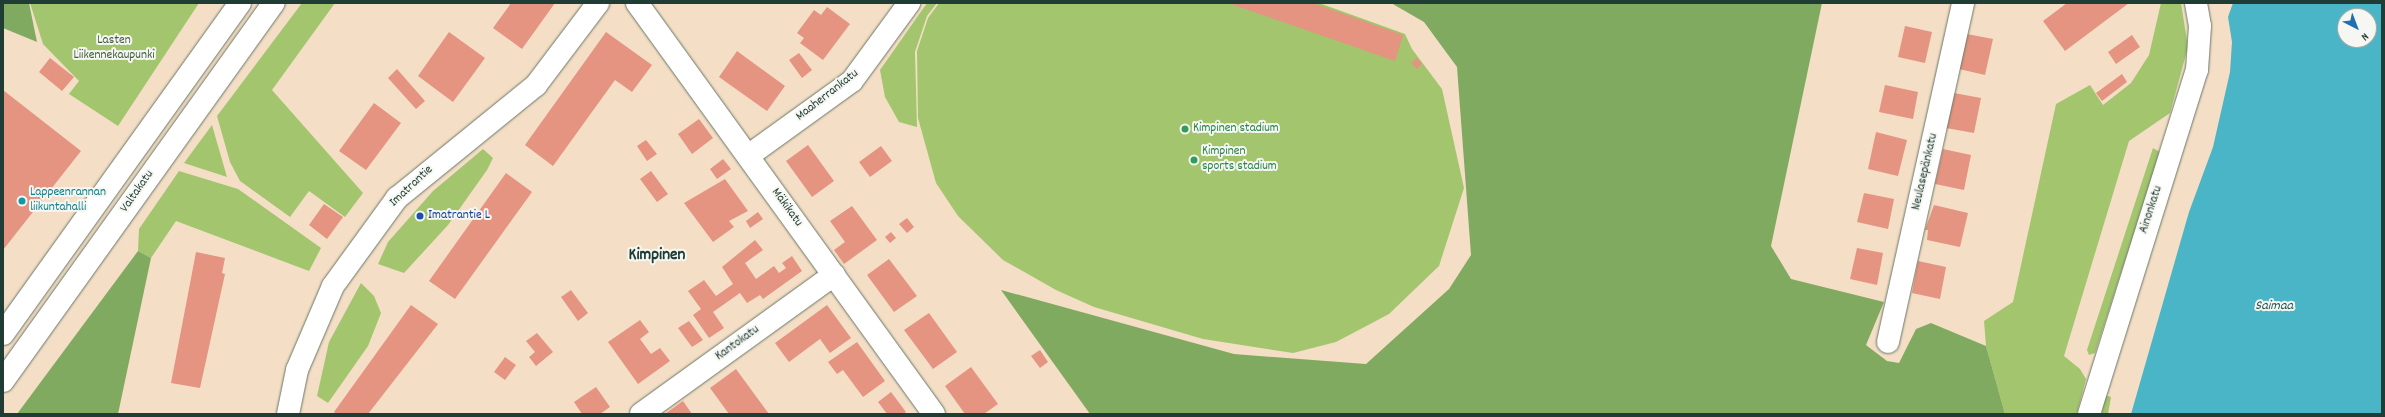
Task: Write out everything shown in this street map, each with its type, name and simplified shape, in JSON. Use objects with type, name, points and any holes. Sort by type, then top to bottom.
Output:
[{"type":"street","name":"Valtakatu","points":[[3,334],[240,3]]},
{"type":"street","name":"Valtakatu","points":[[3,381],[274,3]]},
{"type":"street","name":"Imatrantie","points":[[288,414],[297,370],[333,286],[398,198],[536,85],[598,3]]},
{"type":"street","name":"Mäkikatu","points":[[637,3],[934,414]]},
{"type":"street","name":"Maaherrankatu","points":[[748,156],[852,80],[909,3]]},
{"type":"street","name":"Neulasepänkatu","points":[[1888,342],[1963,3]]},
{"type":"street","name":"Ainonkatu","points":[[2088,414],[2197,70],[2200,26],[2196,3]]},
{"type":"street","name":"Kantokatu","points":[[641,414],[834,275]]},
{"type":"green space","points":[[3,3],[29,3],[37,42],[3,28]]},
{"type":"green space","name":"Lasten Liikennekaupunki","points":[[30,3],[199,3],[118,126],[69,94],[79,81],[43,44]]},
{"type":"green space","points":[[302,3],[335,3],[272,90],[363,193],[345,217],[309,191],[290,217],[240,181],[230,162],[217,116]]},
{"type":"green space","points":[[927,3],[937,3],[927,16],[915,52],[917,127],[899,122],[885,97],[880,70]]},
{"type":"green space","name":"Kimpinen sports stadium","points":[[939,3],[1319,3],[1405,34],[1412,49],[1442,89],[1464,188],[1439,266],[1389,314],[1336,342],[1293,353],[1203,339],[1094,307],[1056,290],[1003,260],[958,216],[936,183],[918,118],[917,51],[928,18]]},
{"type":"green space","points":[[1391,3],[1822,3],[1771,246],[1791,279],[1884,302],[1866,345],[1887,361],[1899,363],[1916,329],[1931,323],[1986,346],[2005,414],[1090,414],[1001,290],[1234,354],[1366,364],[1449,289],[1471,255],[1457,67],[1424,22]]},
{"type":"green space","points":[[2161,3],[2181,3],[2188,47],[2170,113],[2129,141],[2064,356],[2080,369],[2086,379],[2077,413],[2005,414],[1986,346],[1984,321],[2013,302],[2056,104],[2090,85],[2103,105],[2131,83],[2149,55]]},
{"type":"green space","points":[[212,125],[227,177],[184,163]]},
{"type":"green space","points":[[2153,148],[2160,152],[2095,353],[2089,355],[2087,350]]},
{"type":"green space","points":[[483,149],[493,158],[487,170],[448,225],[404,273],[378,264],[388,242],[433,191]]},
{"type":"green space","points":[[179,171],[238,189],[321,248],[309,271],[176,221],[151,258],[138,251],[139,229]]},
{"type":"green space","points":[[138,251],[151,258],[118,414],[17,414]]},
{"type":"green space","points":[[361,283],[374,296],[381,313],[368,346],[328,403],[317,396],[329,342]]},
{"type":"green space","points":[[2104,395],[2111,397],[2108,414],[2102,414]]},
{"type":"water","name":"Saimaa","points":[[2233,3],[2382,3],[2382,414],[2131,414],[2189,212],[2213,147],[2230,72],[2232,42],[2228,17]]},
{"type":"building","points":[[511,3],[555,3],[522,49],[493,28]]},
{"type":"building","points":[[1228,3],[1313,3],[1403,35],[1395,61]]},
{"type":"building","points":[[2067,3],[2129,3],[2065,51],[2043,21]]},
{"type":"building","points":[[827,7],[850,24],[823,60],[800,43],[804,38],[797,33],[814,10],[821,15]]},
{"type":"building","points":[[1905,26],[1932,32],[1925,63],[1898,57]]},
{"type":"building","points":[[449,32],[485,58],[453,102],[418,76]]},
{"type":"building","points":[[606,32],[652,65],[632,92],[615,80],[553,166],[525,145]]},
{"type":"building","points":[[1967,34],[1993,39],[1985,75],[1959,69]]},
{"type":"building","points":[[2132,35],[2140,47],[2116,64],[2108,52]]},
{"type":"building","points":[[737,51],[785,86],[767,111],[719,77]]},
{"type":"building","points":[[799,53],[812,70],[802,78],[789,60]]},
{"type":"building","points":[[50,58],[74,77],[62,91],[39,72]]},
{"type":"building","points":[[1417,58],[1422,64],[1417,69],[1411,63]]},
{"type":"building","points":[[397,69],[425,101],[416,109],[388,78]]},
{"type":"building","points":[[2122,74],[2127,82],[2102,101],[2096,93]]},
{"type":"building","points":[[1885,85],[1918,92],[1913,119],[1879,112]]},
{"type":"building","name":"Lappeenrannan liikuntahalli","points":[[3,90],[81,151],[3,250]]},
{"type":"building","points":[[1954,93],[1981,98],[1974,133],[1946,128]]},
{"type":"building","points":[[374,103],[401,123],[366,170],[339,151]]},
{"type":"building","points":[[699,119],[713,138],[692,154],[678,134]]},
{"type":"building","points":[[1876,132],[1907,140],[1898,176],[1868,169]]},
{"type":"building","points":[[646,140],[657,154],[647,161],[637,146]]},
{"type":"building","points":[[808,145],[834,181],[812,197],[786,161]]},
{"type":"building","points":[[881,146],[892,161],[870,177],[859,162]]},
{"type":"building","points":[[1943,149],[1971,155],[1964,190],[1935,184]]},
{"type":"building","points":[[723,159],[731,169],[717,179],[710,169]]},
{"type":"building","points":[[651,171],[668,194],[657,202],[640,179]]},
{"type":"building","points":[[506,173],[532,192],[455,299],[429,281]]},
{"type":"building","points":[[725,179],[748,211],[729,221],[734,227],[713,242],[684,203]]},
{"type":"building","points":[[1864,193],[1894,199],[1888,229],[1857,222]]},
{"type":"building","points":[[324,204],[343,217],[327,239],[309,225]]},
{"type":"building","points":[[1934,205],[1968,213],[1960,247],[1927,240],[1928,230],[1925,230]]},
{"type":"building","points":[[852,206],[877,240],[844,264],[834,250],[845,242],[830,221]]},
{"type":"building","points":[[758,212],[763,219],[750,228],[746,221]]},
{"type":"building","points":[[907,218],[914,227],[907,233],[899,224]]},
{"type":"building","points":[[891,232],[896,238],[890,243],[885,237]]},
{"type":"building","points":[[755,240],[763,250],[745,263],[756,279],[774,266],[779,273],[786,268],[782,263],[792,256],[802,271],[763,299],[760,295],[747,303],[740,293],[713,312],[724,328],[709,338],[693,315],[701,309],[688,291],[704,280],[716,296],[733,284],[722,267]]},
{"type":"building","points":[[1857,248],[1883,253],[1877,285],[1850,279]]},
{"type":"building","points":[[196,252],[225,258],[222,273],[225,274],[200,388],[171,383]]},
{"type":"building","points":[[889,259],[917,296],[894,312],[867,275]]},
{"type":"building","points":[[1918,261],[1946,267],[1940,299],[1912,293]]},
{"type":"building","points":[[571,290],[588,313],[578,321],[561,297]]},
{"type":"building","points":[[411,305],[438,324],[368,414],[336,414],[334,412]]},
{"type":"building","points":[[827,305],[851,338],[830,353],[820,339],[789,362],[775,343]]},
{"type":"building","points":[[929,313],[957,352],[933,369],[904,330]]},
{"type":"building","points":[[640,320],[649,332],[640,339],[651,354],[660,348],[670,361],[638,384],[608,342]]},
{"type":"building","points":[[689,321],[703,340],[692,347],[678,328]]},
{"type":"building","points":[[537,333],[553,352],[536,366],[529,357],[535,352],[526,341]]},
{"type":"building","points":[[857,342],[885,381],[863,397],[843,370],[837,374],[828,362]]},
{"type":"building","points":[[1040,350],[1048,362],[1040,368],[1031,356]]},
{"type":"building","points":[[505,357],[516,365],[505,380],[494,372]]},
{"type":"building","points":[[971,367],[998,404],[984,414],[965,414],[945,386]]},
{"type":"building","points":[[736,369],[769,414],[729,414],[710,388]]},
{"type":"building","points":[[596,387],[610,407],[600,414],[582,414],[574,402]]},
{"type":"building","points":[[891,392],[906,412],[903,414],[887,414],[878,402]]},
{"type":"building","points":[[683,401],[692,414],[665,414]]},
{"type":"place","name":"Kimpinen stadium","points":[[1185,129]]},
{"type":"place","name":"Kimpinen sports stadium","points":[[1194,160]]},
{"type":"place","name":"Lappeenrannan liikuntahalli","points":[[22,201]]},
{"type":"place","name":"Imatrantie L","points":[[420,216]]},
{"type":"district","name":"Kimpinen","points":[[657,257]]}]
